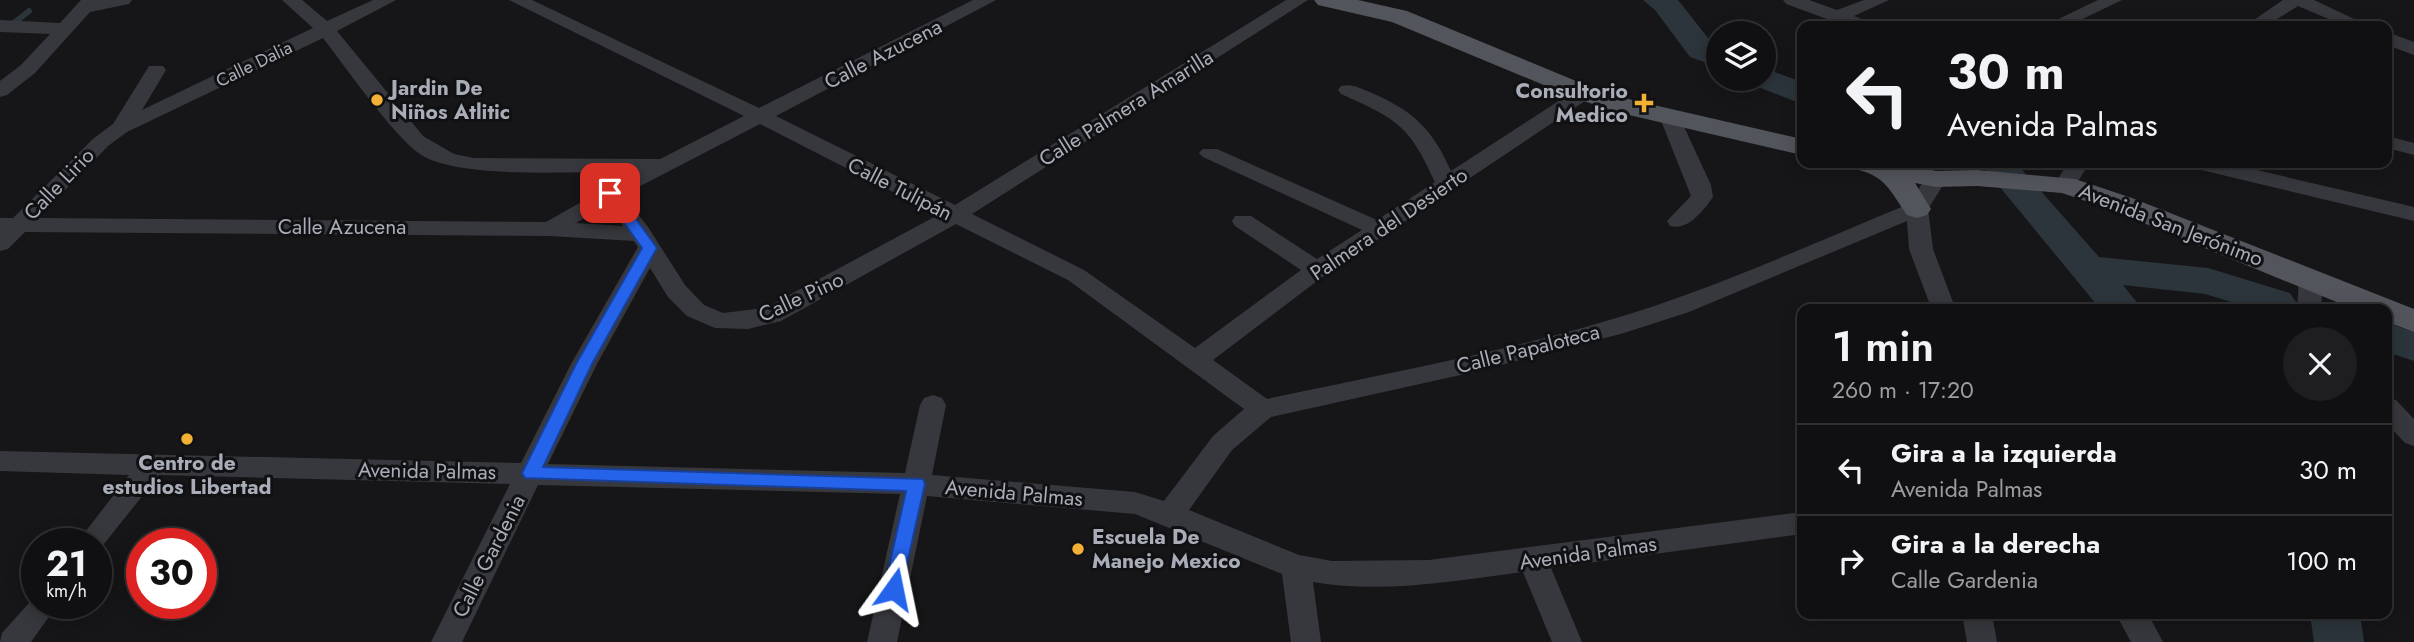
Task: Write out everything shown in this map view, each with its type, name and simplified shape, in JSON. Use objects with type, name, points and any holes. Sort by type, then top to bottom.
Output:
[{"type":"main road","points":[[1326,0],[1399,16],[1584,93],[1670,118],[1797,146]]},
{"type":"main road","points":[[1878,168],[1902,184],[1917,209]]},
{"type":"main road","name":"Avenida San Jerónimo","points":[[1888,168],[1936,178],[2062,177],[2122,204],[2371,304]]},
{"type":"main road","name":"Avenida San Jerónimo","points":[[2392,312],[2414,321]]},
{"type":"street","points":[[0,91],[28,69],[88,3],[122,0]]},
{"type":"street","name":"Calle Azucena","points":[[291,0],[325,29],[416,140],[447,159],[511,166],[667,165]]},
{"type":"street","name":"Calle Dalia","points":[[120,128],[387,0]]},
{"type":"street","name":"Calle Tulipán","points":[[518,0],[761,117],[953,216],[1076,275],[1264,409]]},
{"type":"street","name":"Calle Azucena","points":[[10,225],[550,229],[610,193],[986,0]]},
{"type":"street","name":"Calle Palmera Amarilla","points":[[953,216],[1298,0]]},
{"type":"street","points":[[1792,0],[1848,21]]},
{"type":"street","points":[[1836,17],[1880,0]]},
{"type":"street","points":[[2065,21],[2113,0]]},
{"type":"street","points":[[2262,21],[2297,0],[2348,21]]},
{"type":"street","points":[[0,26],[65,29]]},
{"type":"street","points":[[2392,40],[2414,49]]},
{"type":"street","points":[[120,128],[156,70]]},
{"type":"street","points":[[1348,90],[1408,118],[1424,139],[1447,185]]},
{"type":"street","name":"Palmera del Desierto","points":[[1197,359],[1317,270],[1584,93]]},
{"type":"street","points":[[1670,118],[1700,185],[1702,197],[1678,221]]},
{"type":"street","name":"Calle Lirio","points":[[0,244],[10,225],[120,128]]},
{"type":"street","points":[[2392,143],[2414,149]]},
{"type":"street","points":[[1210,153],[1381,230]]},
{"type":"street","points":[[2222,168],[2414,214]]},
{"type":"street","points":[[1936,178],[1917,209],[1921,249],[1942,304]]},
{"type":"street","points":[[610,193],[645,241]]},
{"type":"street","name":"Calle Papaloteca","points":[[1170,514],[1220,444],[1240,423],[1264,409],[1474,363],[1615,327],[1680,306],[1917,209]]},
{"type":"street","name":"Calle Pino","points":[[645,241],[694,309],[709,317],[743,322],[772,315],[953,216]]},
{"type":"street","points":[[1243,221],[1317,270]]},
{"type":"street","points":[[550,229],[645,241]]},
{"type":"street","name":"Calle Gardenia","points":[[446,642],[645,241]]},
{"type":"street","points":[[2309,304],[2311,279]]},
{"type":"street","points":[[882,642],[933,405]]},
{"type":"street","points":[[2392,412],[2414,436]]},
{"type":"street","name":"Avenida Palmas","points":[[0,461],[916,484],[1135,503],[1170,514],[1296,567],[1320,572],[1429,572],[1533,561],[1797,524]]},
{"type":"street","points":[[103,528],[152,465]]},
{"type":"street","points":[[1533,561],[1567,642]]},
{"type":"street","points":[[1296,567],[1306,642]]},
{"type":"street","points":[[13,642],[31,619]]},
{"type":"street","points":[[1978,619],[1982,642]]},
{"type":"street","points":[[2135,619],[2148,642]]},
{"type":"waterway","points":[[1658,0],[1666,4],[1701,50],[1706,52]]},
{"type":"waterway","points":[[14,23],[29,11]]},
{"type":"waterway","points":[[1776,83],[1797,92]]},
{"type":"waterway","points":[[2001,168],[2087,268]]},
{"type":"waterway","points":[[2087,268],[2208,281],[2276,302]]},
{"type":"waterway","points":[[2087,268],[2118,304]]},
{"type":"waterway","points":[[2392,339],[2414,347]]},
{"type":"waterway","points":[[2336,619],[2339,642]]},
{"type":"place","name":"Jardin De Niños Atlitic","points":[[377,100]]},
{"type":"place","name":"Consultorio Medico","points":[[1644,103]]},
{"type":"place","name":"Centro de estudios Libertad","points":[[187,439]]},
{"type":"place","name":"Escuela De Manejo Mexico","points":[[1078,549]]},
{"type":"route","points":[[610,193],[649,248],[584,364],[531,473],[916,484],[894,589]]}]
